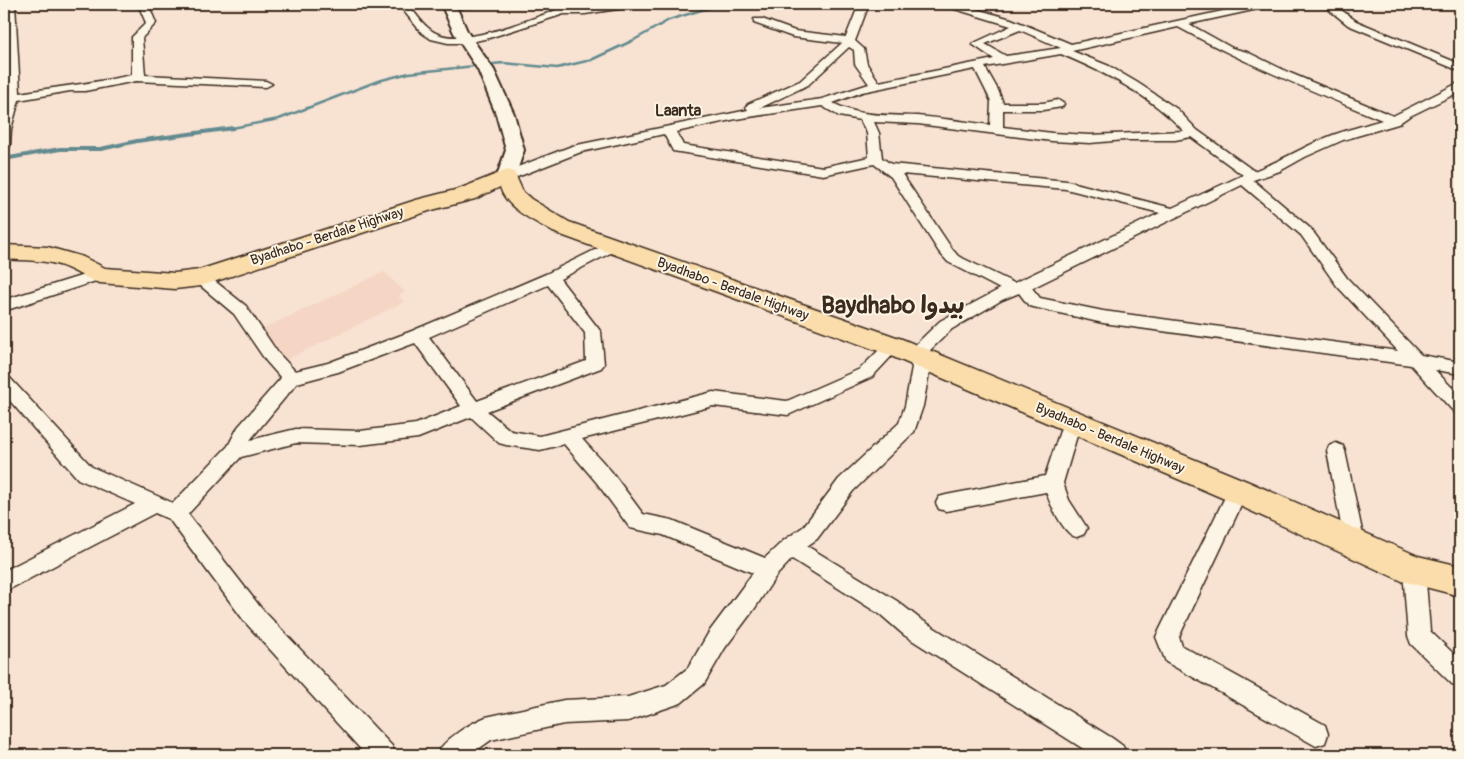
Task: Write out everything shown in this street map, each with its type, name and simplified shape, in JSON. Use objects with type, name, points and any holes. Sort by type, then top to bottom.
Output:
[{"type":"main road","name":"Byadhabo - Berdale Highway","points":[[4,252],[48,254],[75,262],[100,274],[175,281],[200,278],[415,208],[467,194],[507,176],[513,195],[523,204],[561,227],[903,351],[1238,491],[1414,570],[1460,581]]},
{"type":"street","points":[[4,146],[5,129],[14,97],[10,4]]},
{"type":"street","points":[[136,78],[138,76],[137,37],[151,23],[143,4]]},
{"type":"street","points":[[403,4],[421,27],[434,37],[446,40],[466,39],[526,25],[579,4]]},
{"type":"street","points":[[470,4],[449,6],[461,33],[483,64],[505,114],[515,150],[507,176]]},
{"type":"street","points":[[560,11],[585,11],[631,4]]},
{"type":"street","points":[[736,115],[804,83],[849,42],[864,4]]},
{"type":"street","points":[[948,4],[1021,26],[1105,68],[1174,112],[1193,133],[1247,177],[1306,232],[1342,282],[1460,407]]},
{"type":"street","points":[[507,176],[577,149],[736,115],[824,102],[859,89],[1004,60],[1066,50],[1266,4]]},
{"type":"street","points":[[1327,4],[1352,23],[1373,34],[1460,68]]},
{"type":"street","points":[[1453,4],[1460,5]]},
{"type":"street","points":[[758,21],[793,34],[849,42],[859,49],[861,64],[876,86]]},
{"type":"street","points":[[1179,23],[1228,50],[1243,54],[1286,75],[1394,121]]},
{"type":"street","points":[[1004,60],[977,44],[1021,26]]},
{"type":"street","points":[[978,66],[986,76],[997,104],[997,130]]},
{"type":"street","points":[[14,97],[70,88],[85,88],[136,78],[266,84]]},
{"type":"street","points":[[418,336],[473,410],[506,438],[540,443],[713,399],[788,408],[866,373],[996,296],[1018,288],[1247,177],[1275,168],[1300,154],[1339,137],[1394,121],[1404,114],[1459,89]]},
{"type":"street","points":[[824,102],[843,113],[876,120],[918,120],[1052,137],[1175,136],[1193,133]]},
{"type":"street","points":[[996,107],[1015,105],[1046,107],[1058,104]]},
{"type":"street","points":[[865,117],[873,133],[882,164],[896,174],[946,252],[953,259],[1018,288],[1035,302],[1103,317],[1416,360],[1460,368]]},
{"type":"street","points":[[668,129],[678,148],[823,171],[882,164],[1001,180],[1067,185],[1176,213]]},
{"type":"street","points":[[176,513],[236,451],[245,432],[291,378],[332,368],[418,336],[551,278],[613,246]]},
{"type":"street","points":[[4,306],[100,274]]},
{"type":"street","points":[[200,278],[240,310],[272,357],[291,378]]},
{"type":"street","points":[[236,451],[296,436],[360,438],[418,432],[595,364],[592,332],[551,278]]},
{"type":"street","points":[[449,755],[486,729],[564,712],[628,709],[673,695],[696,676],[717,640],[747,601],[768,568],[790,547],[810,533],[846,485],[907,427],[914,406],[921,367],[903,351]]},
{"type":"street","points":[[4,382],[86,473],[176,513],[253,615],[383,755]]},
{"type":"street","points":[[1072,422],[1053,483],[1060,504],[1077,528]]},
{"type":"street","points":[[568,436],[604,477],[637,522],[665,526],[768,568]]},
{"type":"street","points":[[1336,451],[1355,545]]},
{"type":"street","points":[[946,504],[1053,483]]},
{"type":"street","points":[[1238,491],[1167,636],[1174,654],[1316,734]]},
{"type":"street","points":[[4,582],[154,504]]},
{"type":"street","points":[[790,547],[889,608],[912,627],[1114,755]]},
{"type":"street","points":[[1414,570],[1418,636],[1460,676]]},
{"type":"shaded area","points":[[384,272],[405,292],[398,296],[404,302],[286,360],[263,329]]},
{"type":"waterway","points":[[230,128],[279,119],[378,81],[409,73],[503,63],[557,68],[591,60],[634,40],[669,20],[721,4]]},
{"type":"waterway","points":[[4,159],[60,149],[101,149],[137,141],[230,128]]},
{"type":"district","name":"Laanta","points":[[678,111]]},
{"type":"district","name":"Baydhabo بيدوا","points":[[893,305]]}]
